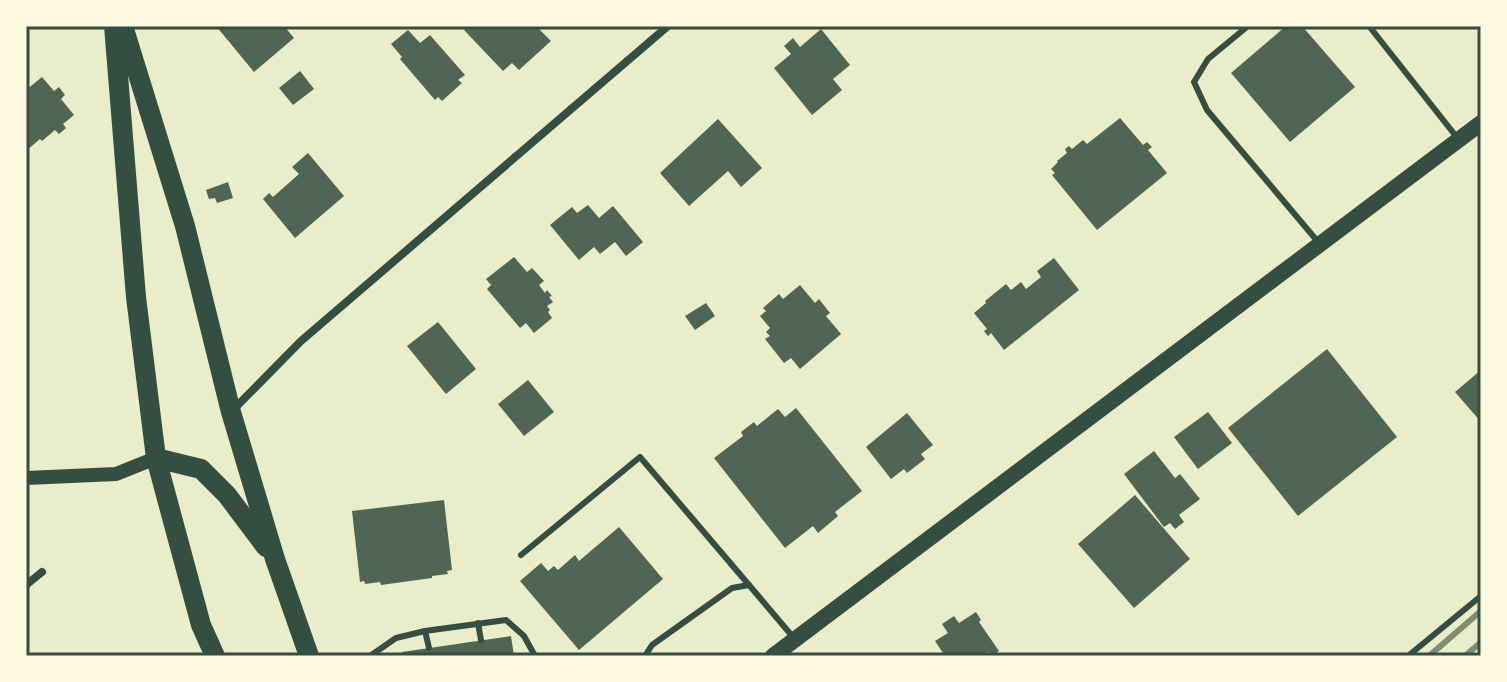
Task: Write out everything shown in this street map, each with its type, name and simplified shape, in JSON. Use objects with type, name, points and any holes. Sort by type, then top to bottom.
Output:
[{"type":"main road","points":[[114,26],[136,297],[156,458],[201,625],[215,656]]},
{"type":"main road","points":[[123,26],[185,226],[231,412],[275,559],[309,656]]},
{"type":"main road","points":[[773,656],[1481,123]]},
{"type":"main road","points":[[156,458],[201,469],[227,495],[275,559]]},
{"type":"street","points":[[231,412],[301,341],[668,26]]},
{"type":"street","points":[[26,478],[116,474],[156,458]]},
{"type":"street","points":[[26,585],[42,572]]},
{"type":"lane","points":[[1248,26],[1208,59],[1194,82],[1207,110],[1320,244]]},
{"type":"lane","points":[[1369,26],[1459,140]]},
{"type":"lane","points":[[521,555],[640,457],[795,640]]},
{"type":"lane","points":[[645,656],[652,645],[732,588],[749,585]]},
{"type":"lane","points":[[1408,656],[1481,596]]},
{"type":"lane","points":[[372,655],[396,638],[506,620],[524,636],[535,656]]},
{"type":"lane","points":[[478,623],[481,640]]},
{"type":"lane","points":[[425,631],[429,648]]},
{"type":"building","points":[[216,26],[272,26],[275,29],[284,26],[294,38],[254,72]]},
{"type":"building","points":[[468,26],[536,26],[551,41],[519,70],[512,63],[503,71],[464,30]]},
{"type":"building","points":[[1286,26],[1302,26],[1355,87],[1290,142],[1231,73]]},
{"type":"building","points":[[821,29],[850,65],[833,79],[842,90],[812,115],[774,68],[791,54],[784,46],[793,38],[800,47]]},
{"type":"building","points":[[408,30],[420,43],[430,35],[465,75],[458,80],[462,83],[442,101],[438,97],[435,100],[391,44]]},
{"type":"building","points":[[300,71],[314,89],[293,105],[279,88]]},
{"type":"building","points":[[42,77],[54,91],[59,87],[65,95],[61,99],[74,115],[63,124],[66,128],[59,134],[55,130],[26,151],[26,90]]},
{"type":"building","points":[[1120,118],[1143,145],[1147,142],[1152,147],[1148,150],[1167,173],[1097,230],[1052,175],[1055,173],[1051,169],[1067,153],[1065,149],[1069,146],[1072,149],[1083,140],[1087,144]]},
{"type":"building","points":[[718,119],[762,168],[741,187],[728,171],[689,206],[660,173]]},
{"type":"building","points":[[308,153],[344,196],[295,238],[263,199],[269,193],[273,197],[299,174],[292,167]]},
{"type":"building","points":[[228,182],[233,198],[217,203],[215,198],[209,199],[206,190]]},
{"type":"building","points":[[588,205],[599,218],[613,206],[643,242],[626,256],[615,242],[600,254],[594,247],[579,260],[550,225],[572,207],[577,213]]},
{"type":"building","points":[[514,257],[527,272],[532,268],[544,281],[539,285],[552,296],[549,297],[553,302],[547,306],[552,318],[534,333],[526,323],[520,328],[487,289],[491,285],[486,279]]},
{"type":"building","points":[[1054,258],[1079,290],[1004,350],[991,333],[988,336],[984,331],[987,329],[974,313],[1006,284],[1011,290],[1021,282],[1026,289],[1041,277],[1037,271]]},
{"type":"building","points":[[800,285],[815,303],[819,299],[830,313],[826,316],[841,334],[800,369],[791,358],[784,363],[765,339],[770,336],[766,332],[770,328],[760,316],[766,311],[763,308],[779,294],[783,299]]},
{"type":"building","points":[[706,303],[715,316],[695,330],[685,316]]},
{"type":"building","points":[[438,322],[476,369],[446,394],[407,346]]},
{"type":"building","points":[[1327,349],[1397,437],[1298,516],[1228,428]]},
{"type":"building","points":[[1481,370],[1481,422],[1455,392]]},
{"type":"building","points":[[528,380],[554,412],[524,436],[498,404]]},
{"type":"building","points":[[796,408],[862,491],[835,512],[838,516],[818,533],[813,526],[785,548],[714,458],[743,436],[741,432],[754,422],[757,426],[778,409],[785,417]]},
{"type":"building","points":[[1208,412],[1232,443],[1198,469],[1174,437]]},
{"type":"building","points":[[907,413],[933,445],[921,454],[925,459],[907,473],[904,469],[891,479],[866,447]]},
{"type":"building","points":[[1154,451],[1175,478],[1180,474],[1200,499],[1179,515],[1184,522],[1175,529],[1170,523],[1164,527],[1124,474]]},
{"type":"building","points":[[1135,495],[1190,559],[1134,608],[1078,544]]},
{"type":"building","points":[[444,500],[452,570],[447,571],[448,574],[381,585],[380,582],[360,582],[352,511]]},
{"type":"building","points":[[619,527],[663,579],[579,650],[520,581],[541,563],[548,571],[554,566],[558,570],[575,555],[579,561]]},
{"type":"building","points":[[976,612],[981,620],[979,622],[999,651],[992,656],[988,652],[981,656],[945,656],[935,641],[948,633],[942,624],[954,616],[959,623]]},
{"type":"building","points":[[511,636],[514,656],[402,656],[402,652]]},
{"type":"railway","points":[[1429,656],[1481,611]]},
{"type":"railway","points":[[1465,656],[1481,642]]}]
